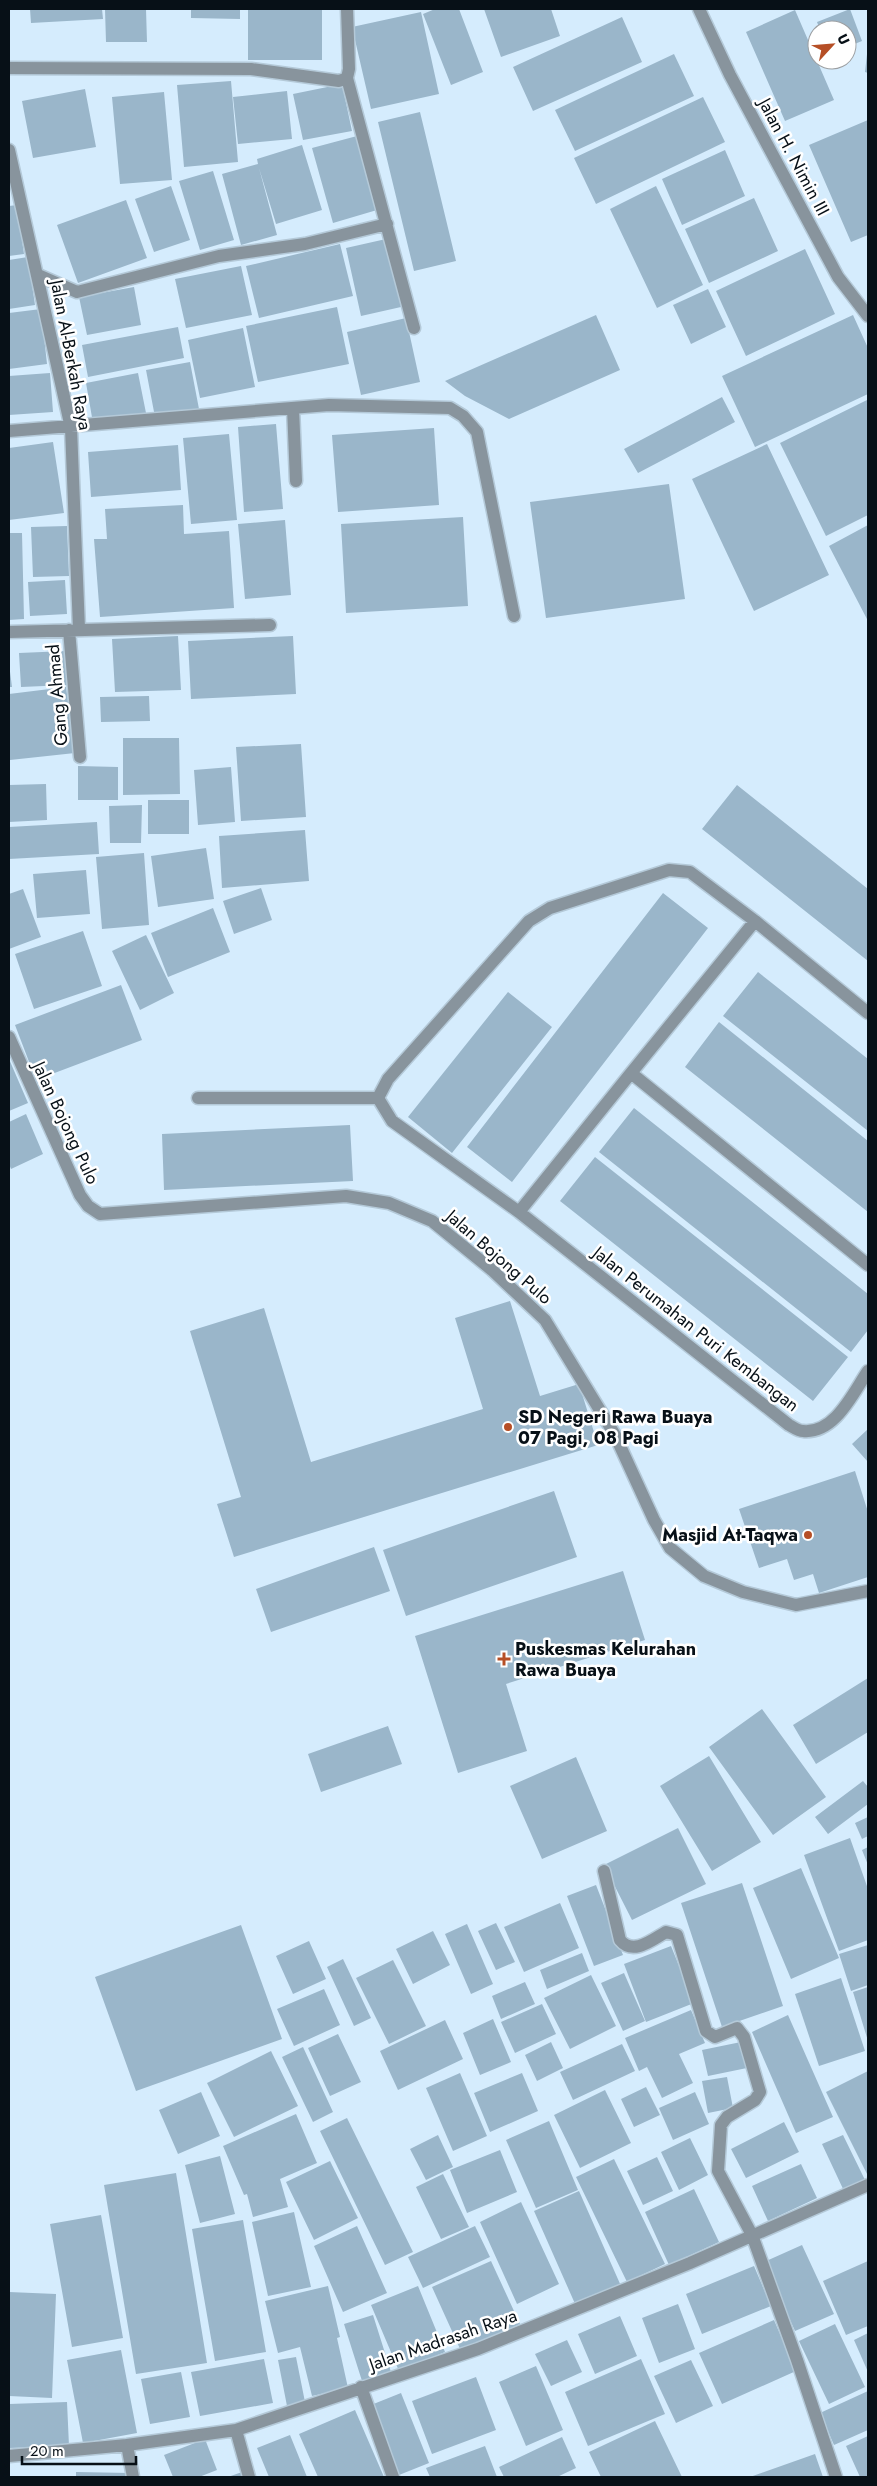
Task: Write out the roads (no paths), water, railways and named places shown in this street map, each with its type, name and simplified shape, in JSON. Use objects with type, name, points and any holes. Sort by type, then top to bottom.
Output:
[{"type":"street","points":[[347,9],[349,69],[347,78],[414,328]]},
{"type":"street","name":"Jalan H. Nimin III","points":[[698,9],[730,75],[838,277],[868,316]]},
{"type":"street","points":[[9,68],[251,69],[339,81],[347,78]]},
{"type":"street","name":"Jalan Al-Berkah Raya","points":[[9,150],[14,198],[38,275],[71,428],[74,629]]},
{"type":"street","points":[[38,275],[77,292],[219,256],[305,244],[387,224]]},
{"type":"street","points":[[9,431],[71,428],[328,404],[450,408],[463,416],[477,432],[514,616]]},
{"type":"street","points":[[293,408],[296,481]]},
{"type":"street","points":[[9,632],[270,625]]},
{"type":"street","name":"Gang Ahmad","points":[[74,629],[80,758]]},
{"type":"street","points":[[198,1098],[378,1098],[388,1079],[528,921],[550,908],[670,870],[690,872],[756,921],[868,1014]]},
{"type":"street","points":[[519,1212],[756,921]]},
{"type":"street","name":"Jalan Bojong Pulo","points":[[9,1037],[80,1195],[88,1206],[100,1214],[346,1196],[389,1202],[432,1221],[492,1270],[545,1320],[615,1435],[654,1520],[670,1548],[704,1576],[743,1592],[796,1604],[868,1591]]},
{"type":"street","points":[[631,1073],[868,1264]]},
{"type":"street","name":"Jalan Perumahan Puri Kembangan","points":[[378,1098],[392,1121],[519,1212],[788,1426],[802,1432],[820,1429],[834,1420],[868,1371]]},
{"type":"street","points":[[604,1871],[620,1940],[627,1948],[636,1948],[666,1932],[676,1935],[706,2031],[715,2037],[737,2028],[744,2037],[760,2092],[755,2100],[727,2117],[721,2126],[718,2171],[752,2236],[797,2360],[836,2477]]},
{"type":"street","name":"Jalan Madrasah Raya","points":[[9,2456],[127,2445],[236,2430],[478,2349],[752,2236],[868,2184]]},
{"type":"street","points":[[360,2387],[393,2477]]},
{"type":"street","points":[[236,2430],[249,2477]]},
{"type":"street","points":[[127,2445],[133,2477]]},
{"type":"place","name":"SD Negeri Rawa Buaya 07 Pagi, 08 Pagi","points":[[508,1427]]},
{"type":"place","name":"Masjid At-Taqwa","points":[[808,1535]]},
{"type":"place","name":"Puskesmas Kelurahan Rawa Buaya","points":[[504,1659]]}]
